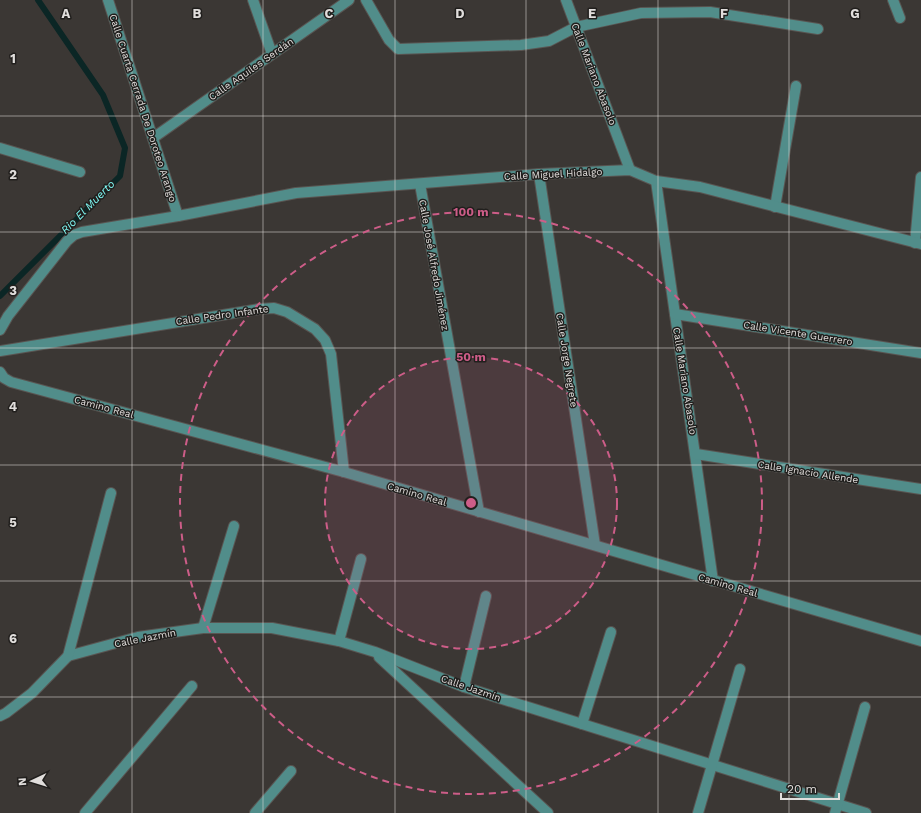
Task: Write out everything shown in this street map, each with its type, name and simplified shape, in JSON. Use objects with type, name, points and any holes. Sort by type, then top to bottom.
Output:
[{"type":"street","name":"Calle Cuarta Cerrada De Doroteo Arango","points":[[108,0],[178,216]]},
{"type":"street","points":[[253,0],[272,54]]},
{"type":"street","name":"Calle Aquiles Serdán","points":[[153,138],[349,0]]},
{"type":"street","points":[[366,0],[388,40],[398,49],[521,45],[549,40],[576,27],[641,13],[710,12],[818,29]]},
{"type":"street","name":"Calle Mariano Abasolo","points":[[566,0],[630,170]]},
{"type":"street","points":[[892,0],[900,18]]},
{"type":"street","points":[[775,207],[796,86]]},
{"type":"street","points":[[0,148],[80,172]]},
{"type":"street","name":"Calle Miguel Hidalgo","points":[[0,330],[8,316],[67,241],[74,235],[82,232],[178,216],[296,193],[539,174],[630,170],[656,181],[700,188],[918,243]]},
{"type":"street","name":"Calle Jorge Negrete","points":[[539,174],[595,545]]},
{"type":"street","points":[[918,243],[921,177]]},
{"type":"street","name":"Calle Mariano Abasolo","points":[[656,181],[713,581]]},
{"type":"street","name":"Calle José Alfredo Jiménez","points":[[420,184],[479,512]]},
{"type":"street","name":"Calle Pedro Infante","points":[[0,352],[259,309],[274,308],[287,312],[315,329],[325,340],[331,354],[344,472]]},
{"type":"street","name":"Calle Vicente Guerrero","points":[[675,314],[921,352]]},
{"type":"street","name":"Camino Real","points":[[2,375],[11,382],[344,472],[921,641]]},
{"type":"street","name":"Calle Ignacio Allende","points":[[696,454],[921,489]]},
{"type":"street","points":[[0,716],[6,714],[32,693],[68,656],[112,493]]},
{"type":"street","points":[[203,628],[234,526]]},
{"type":"street","points":[[339,641],[361,559]]},
{"type":"street","points":[[464,687],[486,596]]},
{"type":"street","name":"Calle Jazmín","points":[[68,656],[138,637],[203,628],[272,628],[339,641],[375,652],[464,687],[712,765],[836,808],[866,813]]},
{"type":"street","points":[[582,724],[611,632]]},
{"type":"street","points":[[375,652],[548,813]]},
{"type":"street","points":[[698,813],[740,670]]},
{"type":"street","points":[[85,813],[192,686]]},
{"type":"street","points":[[836,808],[865,707]]},
{"type":"street","points":[[255,813],[291,771]]},
{"type":"waterway","name":"Rio El Muerto","points":[[0,296],[120,176],[125,148],[103,95],[38,0]]}]
